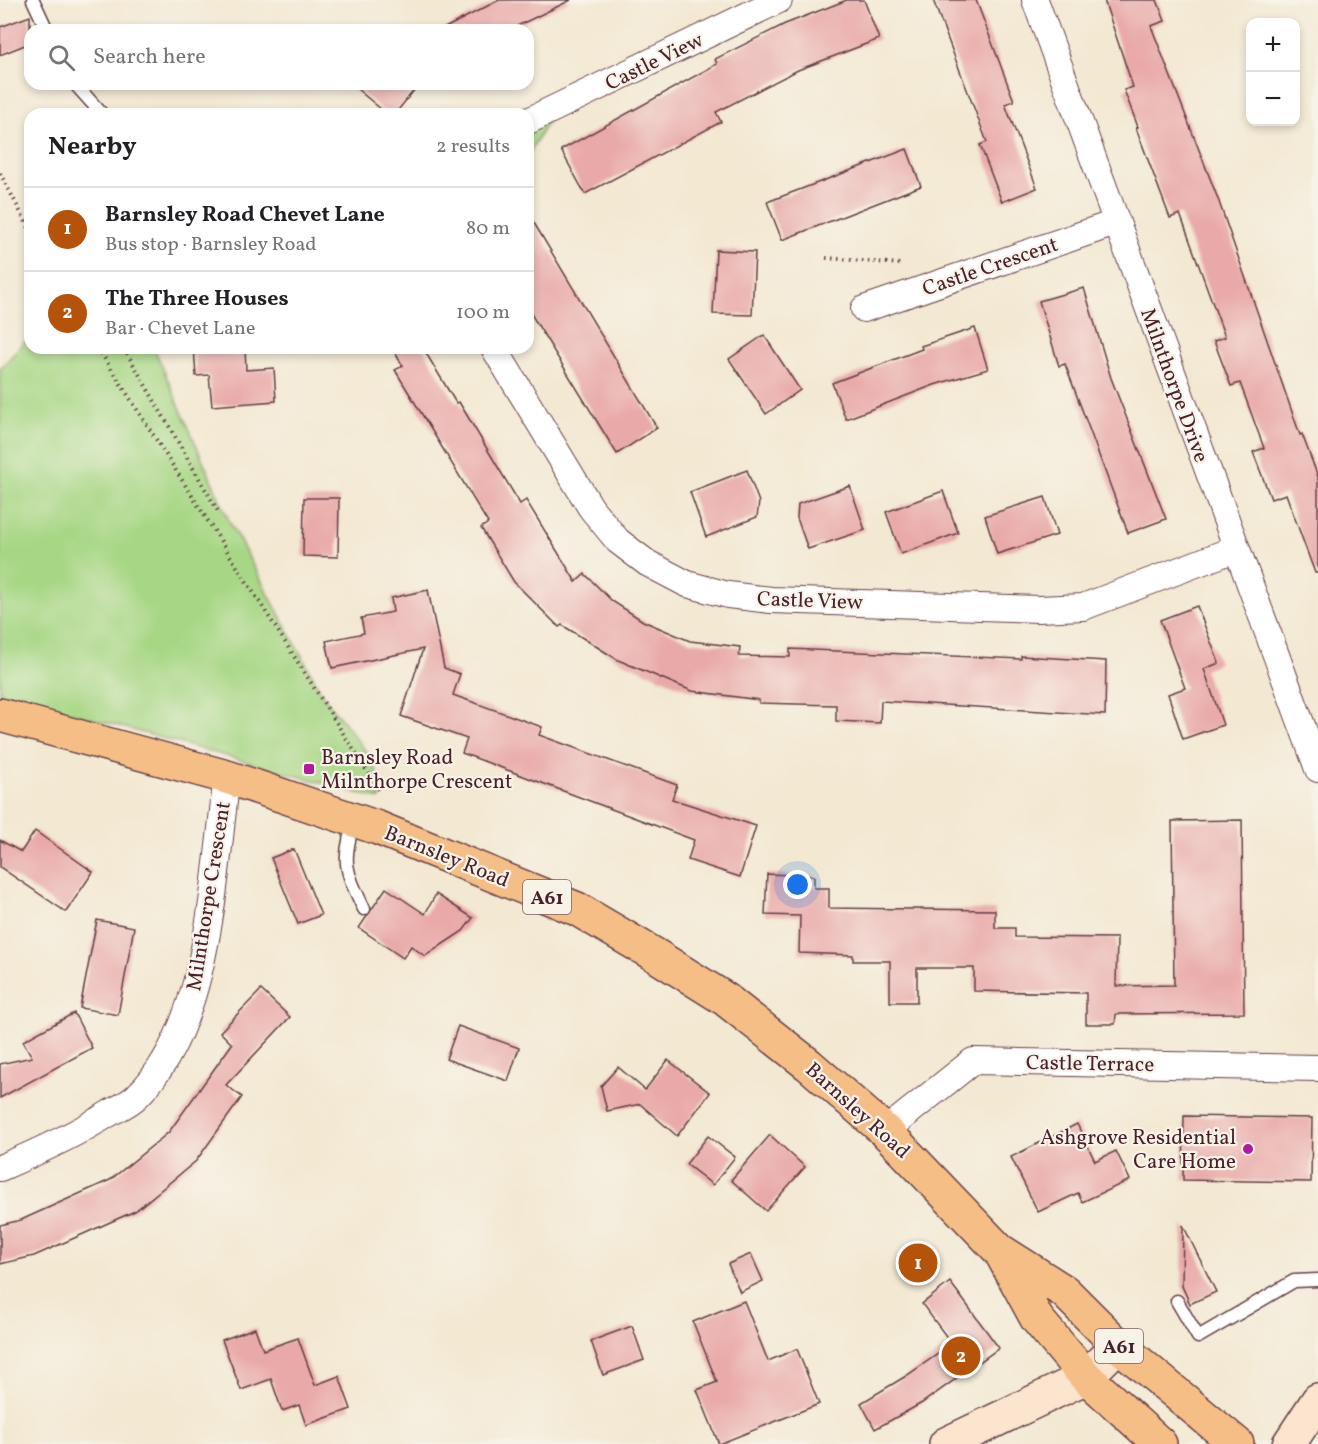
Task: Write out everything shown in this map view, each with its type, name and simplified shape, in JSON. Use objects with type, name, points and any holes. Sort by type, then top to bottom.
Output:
[{"type":"main road","name":"Barnsley Road","points":[[0,715],[227,777],[367,824],[577,909],[725,999],[809,1065],[885,1131],[999,1250],[1065,1292],[1118,1345],[1237,1444]]},
{"type":"main road","name":"Barnsley Road","points":[[999,1250],[1037,1319],[1086,1377],[1160,1444]]},
{"type":"main road","points":[[946,1444],[1086,1377],[1118,1345]]},
{"type":"main road","points":[[1289,1444],[1318,1400]]},
{"type":"street","name":"Castle View","points":[[534,118],[779,0]]},
{"type":"street","name":"Milnthorpe Drive","points":[[1035,0],[1115,223],[1318,769]]},
{"type":"street","name":"Castle Crescent","points":[[864,309],[1115,223]]},
{"type":"street","name":"Castle View","points":[[498,354],[591,508],[618,541],[647,563],[687,584],[728,595],[771,600],[1039,609],[1083,607],[1235,549]]},
{"type":"street","name":"Milnthorpe Crescent","points":[[0,1168],[85,1129],[136,1097],[172,1051],[194,994],[209,909],[227,777]]},
{"type":"street","name":"Castle Terrace","points":[[885,1131],[973,1061],[1318,1068]]},
{"type":"lane","points":[[33,0],[44,24]]},
{"type":"lane","points":[[80,90],[97,108]]},
{"type":"lane","points":[[364,909],[350,880],[345,852],[367,824]]},
{"type":"lane","points":[[1178,1301],[1198,1337],[1294,1281],[1318,1280]]},
{"type":"path","points":[[0,173],[24,219]]},
{"type":"path","points":[[103,354],[386,801],[367,824]]},
{"type":"path","points":[[127,354],[219,513]]},
{"type":"green space","points":[[555,109],[534,145],[534,118]]},
{"type":"green space","points":[[24,343],[24,354],[157,354],[230,523],[324,697],[371,758],[380,781],[380,799],[0,693],[0,369]]},
{"type":"building","points":[[499,0],[571,0],[521,24],[453,24]]},
{"type":"building","points":[[847,0],[864,0],[879,39],[798,70],[716,112],[721,122],[585,194],[561,150],[717,64],[715,59],[785,24]]},
{"type":"building","points":[[933,0],[976,0],[1014,101],[1005,104],[1037,188],[1002,202],[980,145],[987,142]]},
{"type":"building","points":[[1104,0],[1157,0],[1165,21],[1151,26],[1218,199],[1300,435],[1302,434],[1318,477],[1318,573],[1315,573],[1286,494],[1271,499],[1253,452],[1264,448],[1240,383],[1231,386],[1214,341],[1225,337],[1180,214],[1170,218],[1136,128],[1138,127],[1124,90],[1133,87]]},
{"type":"building","points":[[30,16],[30,24],[24,24],[24,45],[0,55],[0,27]]},
{"type":"building","points":[[358,90],[414,90],[400,108],[380,108]]},
{"type":"building","points":[[907,149],[921,186],[782,240],[767,202]]},
{"type":"building","points":[[534,223],[657,428],[617,454],[534,319]]},
{"type":"building","points":[[716,250],[755,252],[752,315],[713,314]]},
{"type":"building","points":[[1084,288],[1111,378],[1166,519],[1128,533],[1065,364],[1059,366],[1039,301]]},
{"type":"building","points":[[975,328],[988,369],[934,385],[846,419],[832,383],[922,349],[921,346]]},
{"type":"building","points":[[764,335],[800,390],[766,414],[729,359]]},
{"type":"building","points":[[194,354],[245,354],[246,370],[274,368],[276,401],[212,406],[209,375],[196,376]]},
{"type":"building","points":[[396,354],[427,354],[456,403],[459,402],[520,504],[526,500],[576,582],[585,574],[612,601],[643,621],[690,641],[740,647],[739,656],[790,657],[790,649],[1106,661],[1105,715],[881,701],[880,723],[836,721],[836,705],[759,703],[759,700],[692,691],[618,660],[562,625],[559,627],[514,582],[481,528],[488,523],[395,370],[403,366]]},
{"type":"building","points":[[747,470],[759,502],[757,517],[706,537],[690,492]]},
{"type":"building","points":[[850,486],[865,530],[808,549],[797,518],[798,504]]},
{"type":"building","points":[[943,491],[958,533],[901,554],[886,512]]},
{"type":"building","points":[[1045,497],[1057,535],[997,554],[985,516]]},
{"type":"building","points":[[304,498],[339,498],[338,557],[303,556]]},
{"type":"building","points":[[428,590],[444,668],[460,674],[453,695],[542,727],[539,735],[677,785],[672,799],[756,826],[740,877],[688,860],[694,840],[462,753],[467,739],[401,716],[423,649],[332,668],[326,641],[364,633],[361,618],[393,612],[391,598]]},
{"type":"building","points":[[1197,606],[1219,663],[1204,669],[1223,725],[1183,739],[1168,694],[1185,688],[1160,620]]},
{"type":"building","points":[[1242,820],[1244,1013],[1116,1014],[1115,1024],[1086,1024],[1086,993],[974,991],[974,968],[917,968],[917,1002],[890,1002],[890,961],[853,961],[853,955],[799,953],[800,916],[765,915],[767,874],[814,876],[814,888],[829,888],[829,908],[995,910],[995,928],[1015,928],[1015,937],[1117,938],[1116,986],[1174,985],[1172,821]]},
{"type":"building","points":[[35,831],[93,872],[66,912],[0,867],[0,840],[21,852]]},
{"type":"building","points":[[294,849],[321,915],[298,924],[271,858]]},
{"type":"building","points":[[386,888],[425,914],[436,894],[473,918],[463,931],[425,956],[411,946],[403,958],[359,928]]},
{"type":"building","points":[[97,920],[134,927],[118,1015],[80,1008]]},
{"type":"building","points":[[261,990],[290,1017],[226,1085],[242,1097],[196,1161],[135,1211],[34,1256],[0,1264],[0,1225],[21,1220],[110,1180],[169,1132],[232,1044],[220,1032]]},
{"type":"building","points":[[74,1013],[92,1048],[0,1098],[0,1064],[32,1057],[23,1041]]},
{"type":"building","points":[[458,1026],[519,1048],[508,1081],[446,1059]]},
{"type":"building","points":[[668,1060],[710,1093],[677,1136],[640,1104],[607,1111],[601,1086],[618,1067],[645,1090]]},
{"type":"building","name":"Ashgrove Residential Care Home","points":[[1184,1116],[1312,1118],[1311,1182],[1183,1180]]},
{"type":"building","points":[[1077,1124],[1095,1161],[1116,1151],[1130,1180],[1082,1202],[1078,1193],[1038,1212],[1011,1157]]},
{"type":"building","points":[[770,1135],[805,1167],[766,1211],[731,1180]]},
{"type":"building","points":[[708,1136],[735,1157],[713,1185],[686,1164]]},
{"type":"building","points":[[1183,1225],[1216,1292],[1190,1304],[1182,1286]]},
{"type":"building","points":[[751,1254],[763,1281],[740,1292],[728,1264]]},
{"type":"building","points":[[950,1282],[999,1348],[922,1403],[875,1429],[861,1403],[906,1376],[952,1344],[922,1304]]},
{"type":"building","points":[[744,1301],[768,1361],[797,1349],[819,1404],[719,1444],[697,1390],[717,1382],[693,1322]]},
{"type":"building","points":[[632,1326],[644,1360],[603,1375],[591,1341]]},
{"type":"building","points":[[255,1328],[263,1350],[298,1338],[315,1385],[339,1376],[351,1409],[306,1425],[299,1405],[282,1411],[271,1379],[241,1390],[222,1340]]},
{"type":"place","name":"Barnsley Road Milnthorpe Crescent","points":[[309,769]]},
{"type":"place","name":"Ashgrove Residential Care Home","points":[[1248,1149]]},
{"type":"place","name":"Barnsley Road Chevet Lane","points":[[918,1263]]},
{"type":"place","name":"The Three Houses","points":[[961,1356]]}]
